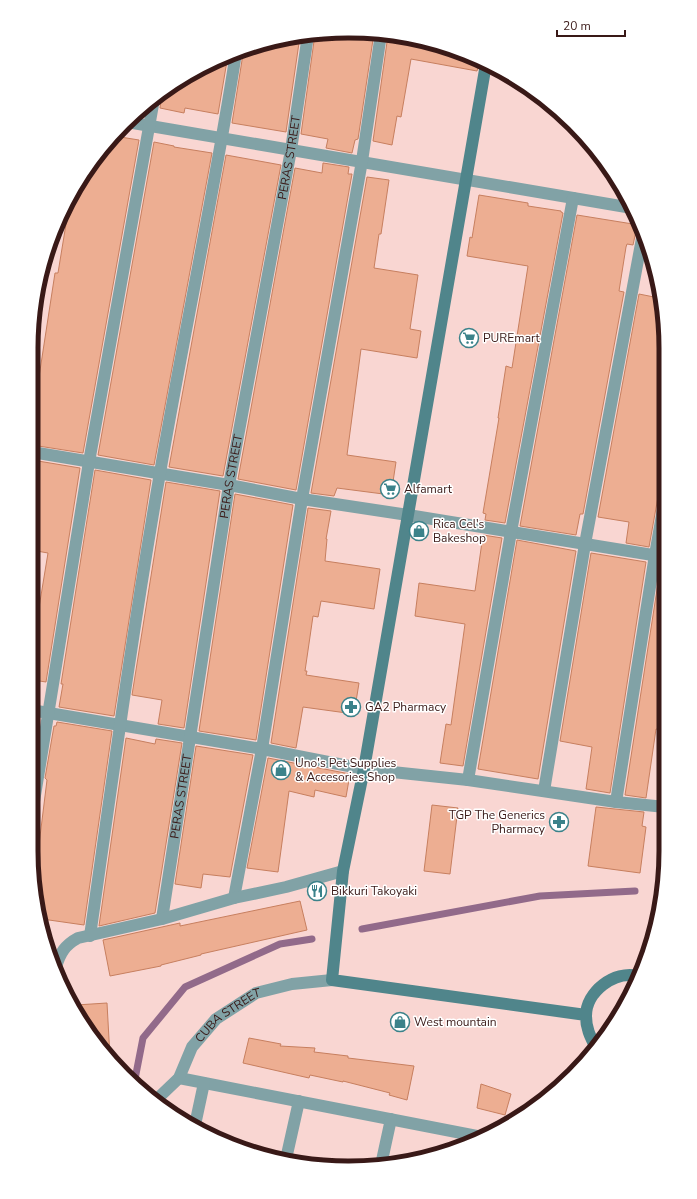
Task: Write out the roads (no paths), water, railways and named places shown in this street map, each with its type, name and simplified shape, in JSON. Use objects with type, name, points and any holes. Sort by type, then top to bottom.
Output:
[{"type":"street","points":[[234,898],[262,749],[302,499],[362,161],[380,40]]},
{"type":"street","name":"PERAS STREET","points":[[162,919],[229,485],[291,150],[307,41]]},
{"type":"street","points":[[90,936],[120,726],[160,474],[223,138],[235,60]]},
{"type":"street","points":[[485,70],[364,768],[343,871],[332,980],[586,1015]]},
{"type":"street","points":[[38,778],[89,462],[153,107]]},
{"type":"street","points":[[135,123],[625,207]]},
{"type":"street","points":[[468,780],[511,532],[573,198]]},
{"type":"street","points":[[544,790],[585,544],[641,244]]},
{"type":"street","points":[[38,453],[229,485],[302,499],[659,556]]},
{"type":"street","points":[[616,802],[659,562]]},
{"type":"street","points":[[38,711],[364,768],[468,780],[544,790],[616,802],[659,806]]},
{"type":"street","points":[[58,961],[62,951],[70,942],[78,938],[162,919],[234,898],[286,887],[343,871]]},
{"type":"street","points":[[593,1042],[587,1031],[586,1015],[591,999],[600,987],[616,977],[633,974]]},
{"type":"street","name":"CUBA STREET","points":[[159,1097],[179,1078],[192,1047],[216,1019],[256,993],[292,984],[332,980]]},
{"type":"street","points":[[179,1078],[472,1135]]},
{"type":"street","points":[[196,1121],[204,1083]]},
{"type":"street","points":[[287,1155],[299,1101]]},
{"type":"street","points":[[382,1159],[391,1119]]},
{"type":"waterway","points":[[362,929],[540,896],[635,891]]},
{"type":"waterway","points":[[136,1076],[143,1038],[185,987],[280,944],[312,939]]},
{"type":"place","name":"PUREmart","points":[[469,338]]},
{"type":"place","name":"Alfamart","points":[[390,489]]},
{"type":"place","name":"Rica Cel's Bakeshop","points":[[419,531]]},
{"type":"place","name":"GA2 Pharmacy","points":[[351,707]]},
{"type":"place","name":"Uno's Pet Supplies & Accesories Shop","points":[[281,770]]},
{"type":"place","name":"TGP The Generics Pharmacy","points":[[559,822]]},
{"type":"place","name":"Bikkuri Takoyaki","points":[[317,891]]},
{"type":"place","name":"West mountain","points":[[400,1022]]}]
